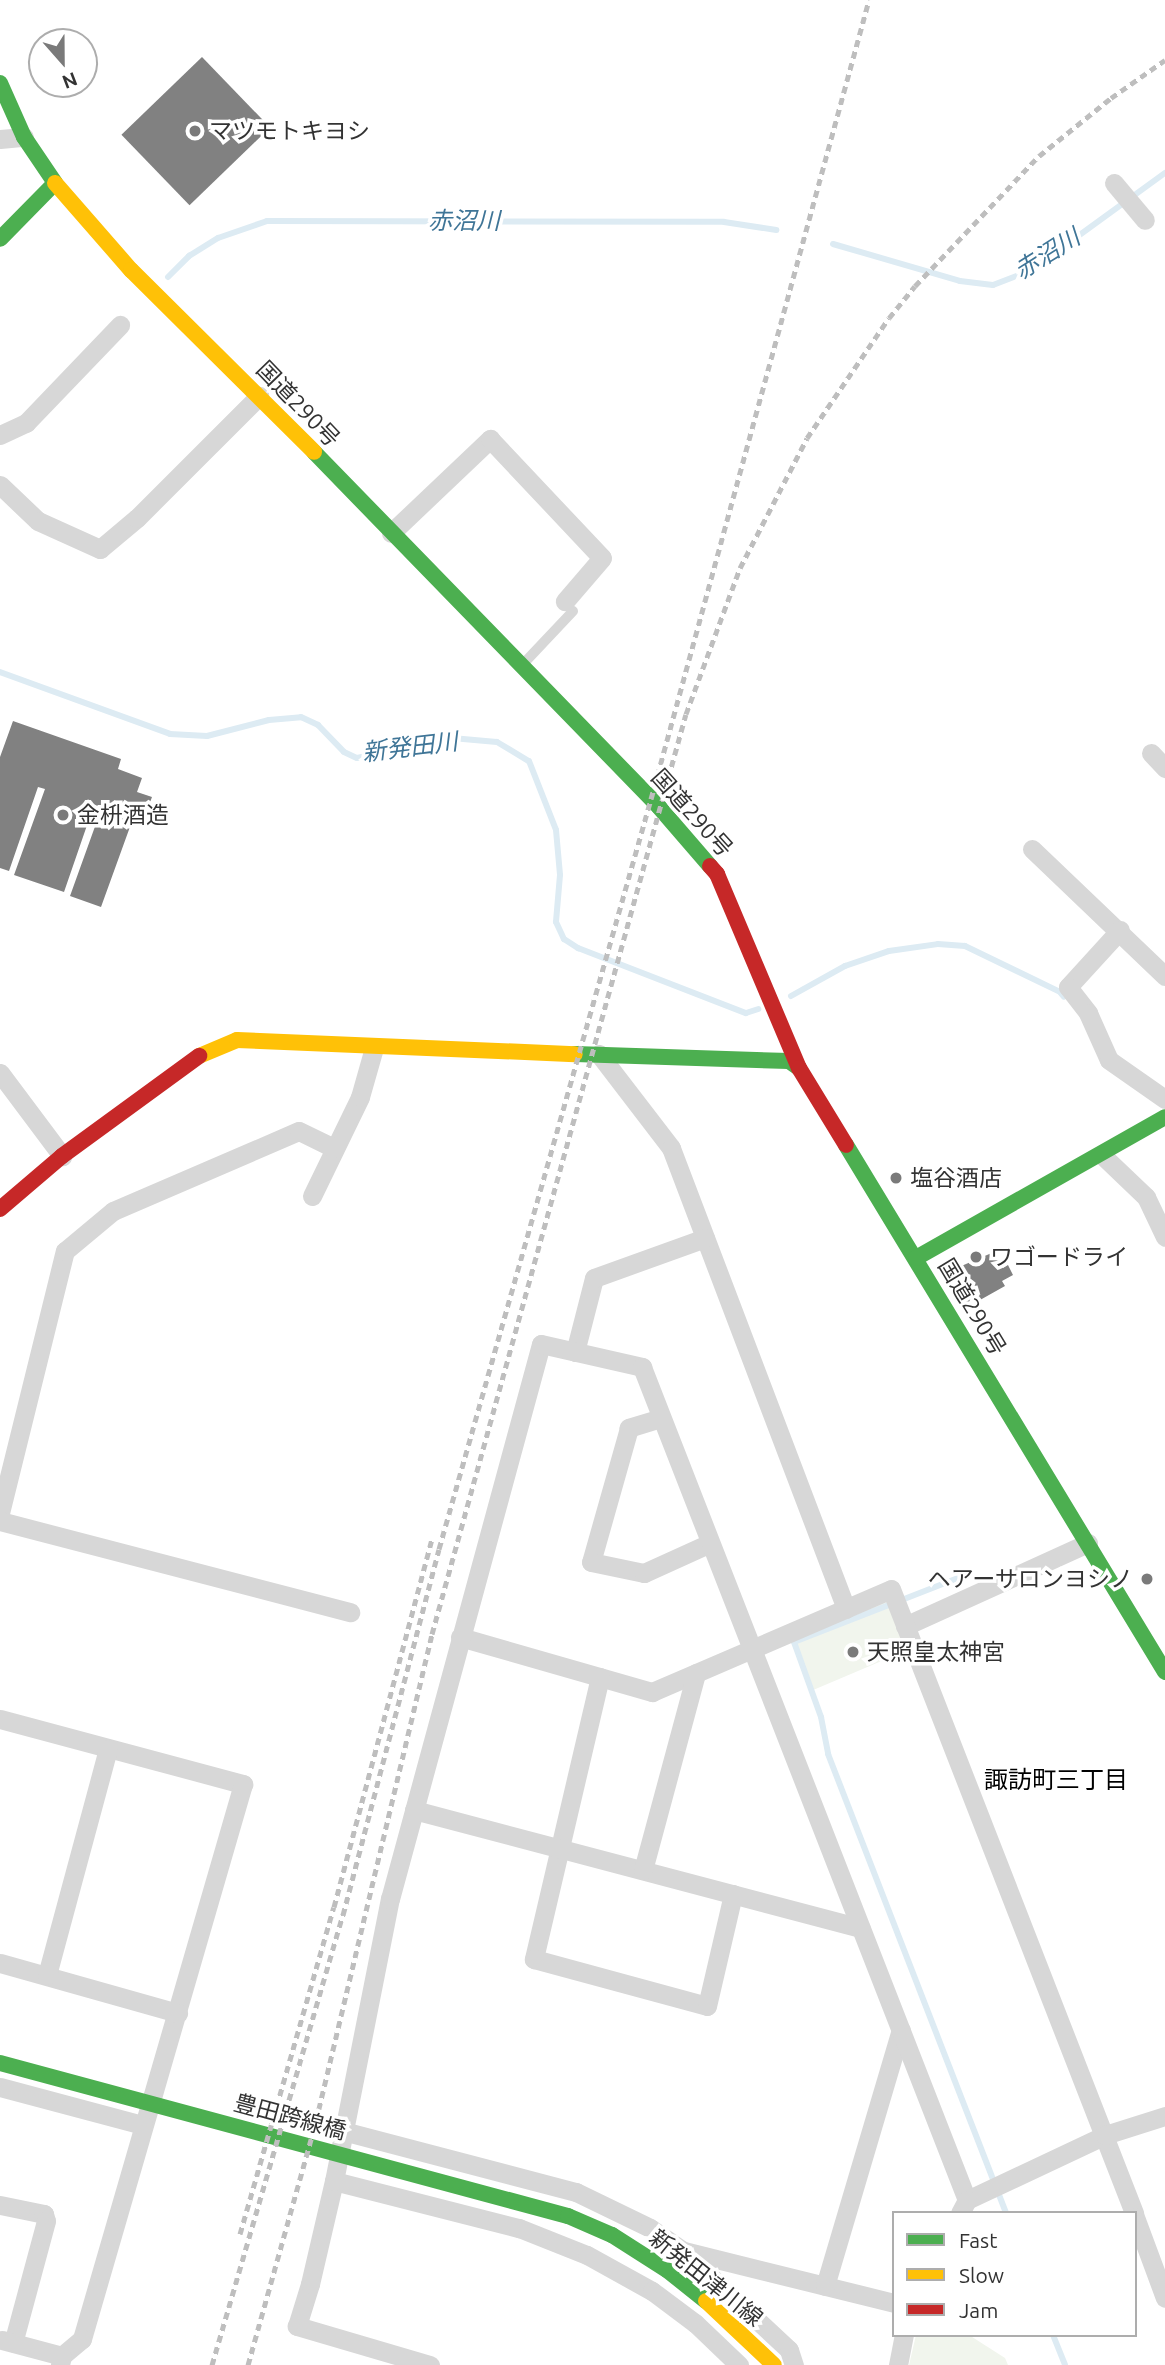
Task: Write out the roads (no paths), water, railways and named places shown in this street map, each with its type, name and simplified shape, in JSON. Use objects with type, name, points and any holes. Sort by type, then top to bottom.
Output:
[{"type":"main road","name":"国道290号","points":[[0,83],[24,137],[55,183],[131,270],[259,396],[659,807],[717,874],[799,1068],[1165,1672]]},
{"type":"main road","points":[[0,239],[55,183]]},
{"type":"main road","points":[[0,1209],[62,1156],[197,1058],[237,1040],[374,1048],[789,1062],[799,1068]]},
{"type":"main road","points":[[916,1258],[1163,1119]]},
{"type":"main road","name":"豊田跨線橋","points":[[0,2063],[568,2216]]},
{"type":"main road","name":"新発田津川線","points":[[568,2216],[612,2235],[667,2270],[725,2317],[774,2365]]},
{"type":"street","points":[[0,139],[24,137]]},
{"type":"street","points":[[1114,183],[1145,220]]},
{"type":"street","points":[[0,435],[26,423],[120,325]]},
{"type":"street","points":[[0,485],[38,521],[100,549],[137,518],[259,396]]},
{"type":"street","points":[[391,533],[490,439],[602,558],[569,606]]},
{"type":"street","points":[[1151,753],[1165,768]]},
{"type":"street","points":[[1032,849],[1120,930],[1165,976]]},
{"type":"street","points":[[1120,930],[1068,987],[1088,1013],[1109,1060],[1165,1099]]},
{"type":"street","points":[[312,1196],[360,1097],[374,1048]]},
{"type":"street","points":[[599,1054],[671,1148],[846,1609]]},
{"type":"street","points":[[0,1073],[62,1156]]},
{"type":"street","points":[[0,1513],[65,1251],[113,1211],[299,1131],[334,1148]]},
{"type":"street","points":[[1102,1155],[1146,1197],[1165,1237]]},
{"type":"street","points":[[575,1352],[594,1278],[705,1238]]},
{"type":"street","points":[[430,2365],[297,2326],[310,2284],[334,2181],[390,1899],[541,1345],[642,1367],[901,2030],[964,2207],[1105,2135],[1165,2116]]},
{"type":"street","points":[[661,1418],[629,1428],[592,1562],[643,1573],[710,1543]]},
{"type":"street","points":[[0,1521],[351,1612]]},
{"type":"street","points":[[905,1626],[1088,1543]]},
{"type":"street","points":[[460,1637],[652,1692],[891,1590],[1133,2211]]},
{"type":"street","points":[[1143,1634],[1165,1626]]},
{"type":"street","points":[[643,1870],[695,1674]]},
{"type":"street","points":[[600,1677],[534,1959],[707,2006],[733,1894]]},
{"type":"street","points":[[0,1719],[243,1784],[82,2339],[61,2361],[6,2341],[46,2221],[44,2214],[0,2206]]},
{"type":"street","points":[[47,1975],[108,1749]]},
{"type":"street","points":[[414,1810],[861,1928]]},
{"type":"street","points":[[0,1963],[178,2013]]},
{"type":"street","points":[[825,2286],[901,2030]]},
{"type":"street","points":[[0,2087],[143,2125]]},
{"type":"street","points":[[343,2131],[576,2192],[650,2228],[683,2251],[789,2350],[794,2365]]},
{"type":"street","points":[[334,2181],[519,2228],[587,2255],[652,2291],[695,2323],[739,2365]]},
{"type":"street","points":[[1137,2223],[1165,2298]]},
{"type":"street","points":[[683,2251],[892,2303]]},
{"type":"street","points":[[898,2365],[904,2337]]},
{"type":"lane","points":[[521,666],[569,606]]},
{"type":"waterway","name":"赤沼川","points":[[833,244],[960,281],[993,285],[1030,271],[1165,173]]},
{"type":"waterway","name":"赤沼川","points":[[168,277],[189,256],[218,238],[267,221],[724,222],[776,230]]},
{"type":"waterway","name":"新発田川","points":[[0,672],[170,734],[207,736],[269,720],[301,717],[318,725],[344,752],[357,758],[452,738],[497,742],[529,761],[556,830],[560,875],[556,922],[564,939],[578,948],[746,1013],[758,1009]]},
{"type":"waterway","name":"新発田川","points":[[791,996],[845,966],[889,951],[938,944],[965,946],[1060,992],[1064,997]]},
{"type":"waterway","points":[[958,1578],[794,1642],[821,1717],[828,1754],[1005,2211]]},
{"type":"waterway","points":[[1054,2337],[1065,2365]]},
{"type":"railway","points":[[212,2365],[343,1915],[439,1549],[651,799],[869,0]]},
{"type":"railway","points":[[248,2365],[316,2121],[432,1634],[686,714],[740,568],[807,438],[889,318],[915,286],[1039,156],[1111,98],[1165,60]]},
{"type":"railway","points":[[240,2234],[334,1907],[432,1539]]},
{"type":"place","name":"マツモトキヨシ","points":[[195,131]]},
{"type":"place","name":"金枡酒造","points":[[63,815]]},
{"type":"place","name":"塩谷酒店","points":[[896,1178]]},
{"type":"place","name":"ワゴードライ","points":[[976,1257]]},
{"type":"place","name":"ヘアーサロンヨシノ","points":[[1147,1579]]},
{"type":"place","name":"天照皇太神宮","points":[[853,1652]]},
{"type":"district","name":"諏訪町三丁目","points":[[1056,1780]]}]
